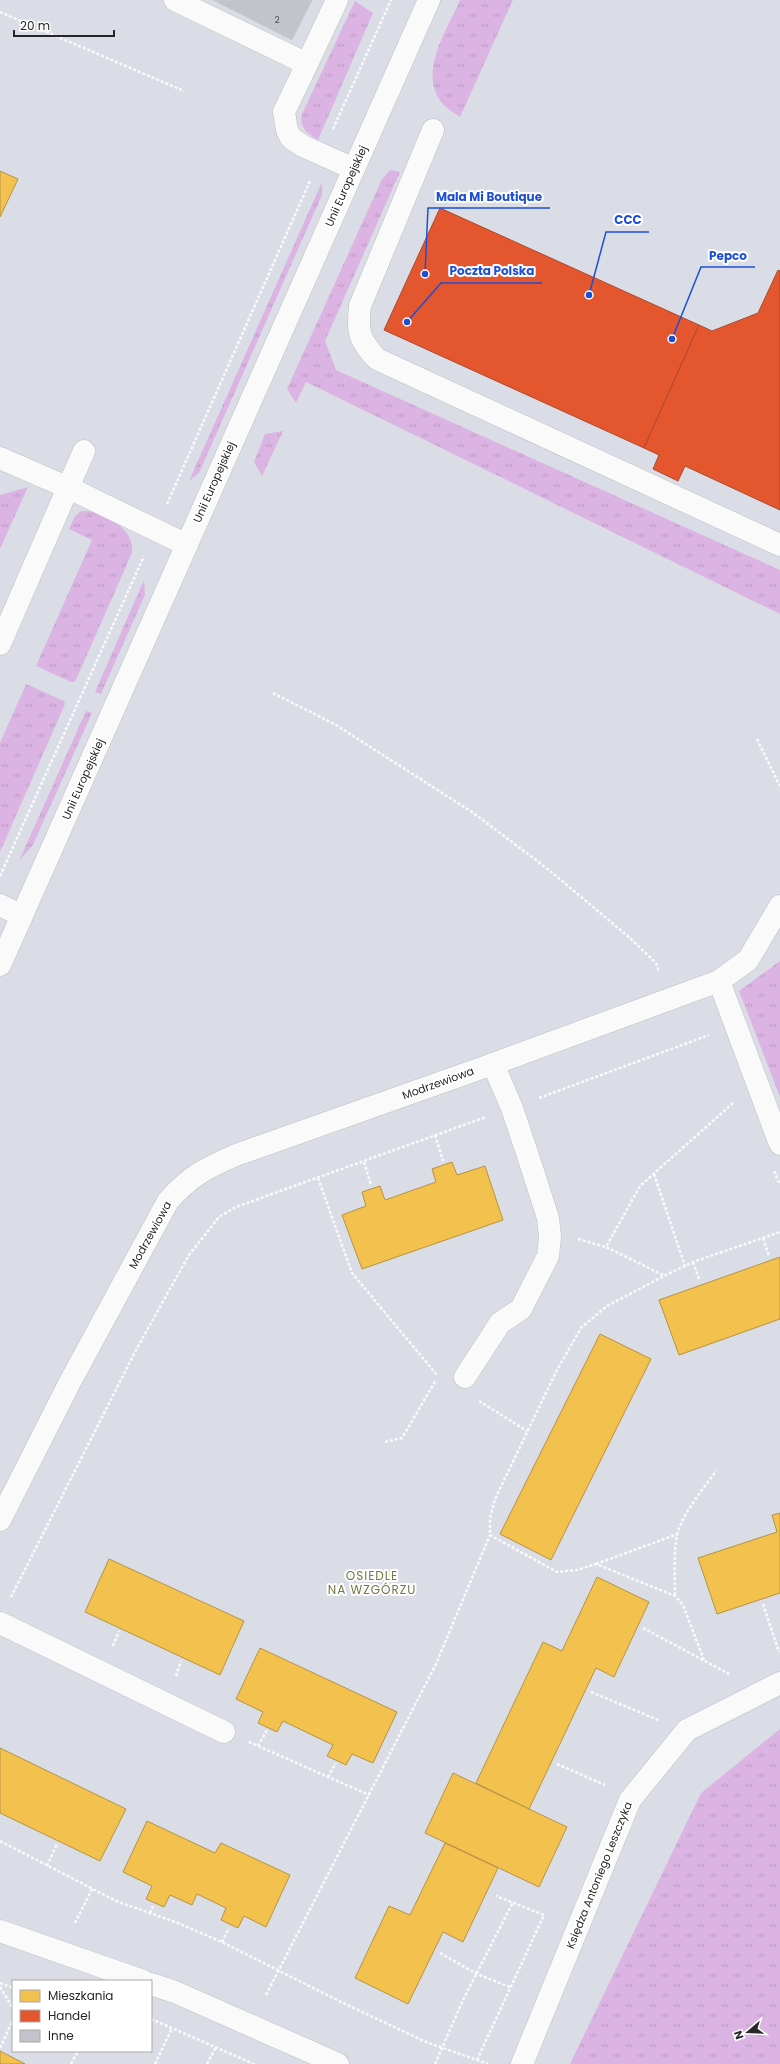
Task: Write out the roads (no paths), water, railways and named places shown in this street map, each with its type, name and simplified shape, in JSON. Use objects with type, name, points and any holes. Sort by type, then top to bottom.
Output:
[{"type":"street","points":[[175,0],[307,64]]},
{"type":"street","points":[[337,0],[287,103],[284,112],[284,122],[291,138],[322,155],[354,169]]},
{"type":"street","name":"Unii Europejskiej","points":[[0,965],[429,0]]},
{"type":"street","points":[[433,130],[360,306],[358,326],[365,346],[378,359],[780,545]]},
{"type":"street","points":[[0,644],[84,451]]},
{"type":"street","points":[[0,458],[69,488],[186,545]]},
{"type":"street","points":[[0,905],[22,916]]},
{"type":"street","name":"Modrzewiowa","points":[[0,1520],[70,1382],[168,1201],[182,1185],[203,1170],[236,1155],[494,1064],[719,981],[748,960],[780,906]]},
{"type":"street","points":[[719,981],[734,1026],[780,1144]]},
{"type":"street","points":[[465,1377],[500,1323],[522,1309],[548,1256],[550,1237],[548,1218],[512,1108],[494,1064]]},
{"type":"street","points":[[0,1623],[224,1732]]},
{"type":"street","name":"Księdza Antoniego Leszczyka","points":[[522,2064],[630,1800],[687,1730],[780,1683]]},
{"type":"street","points":[[0,1932],[140,1980]]},
{"type":"street","points":[[152,1984],[175,1992],[338,2064]]},
{"type":"place","name":"Mala Mi Boutique","points":[[425,274]]},
{"type":"place","name":"CCC","points":[[589,295]]},
{"type":"place","name":"Poczta Polska","points":[[407,322]]},
{"type":"place","name":"Pepco","points":[[672,339]]},
{"type":"district","name":"OSIEDLE NA WZGÓRZU","points":[[372,1583]]}]
